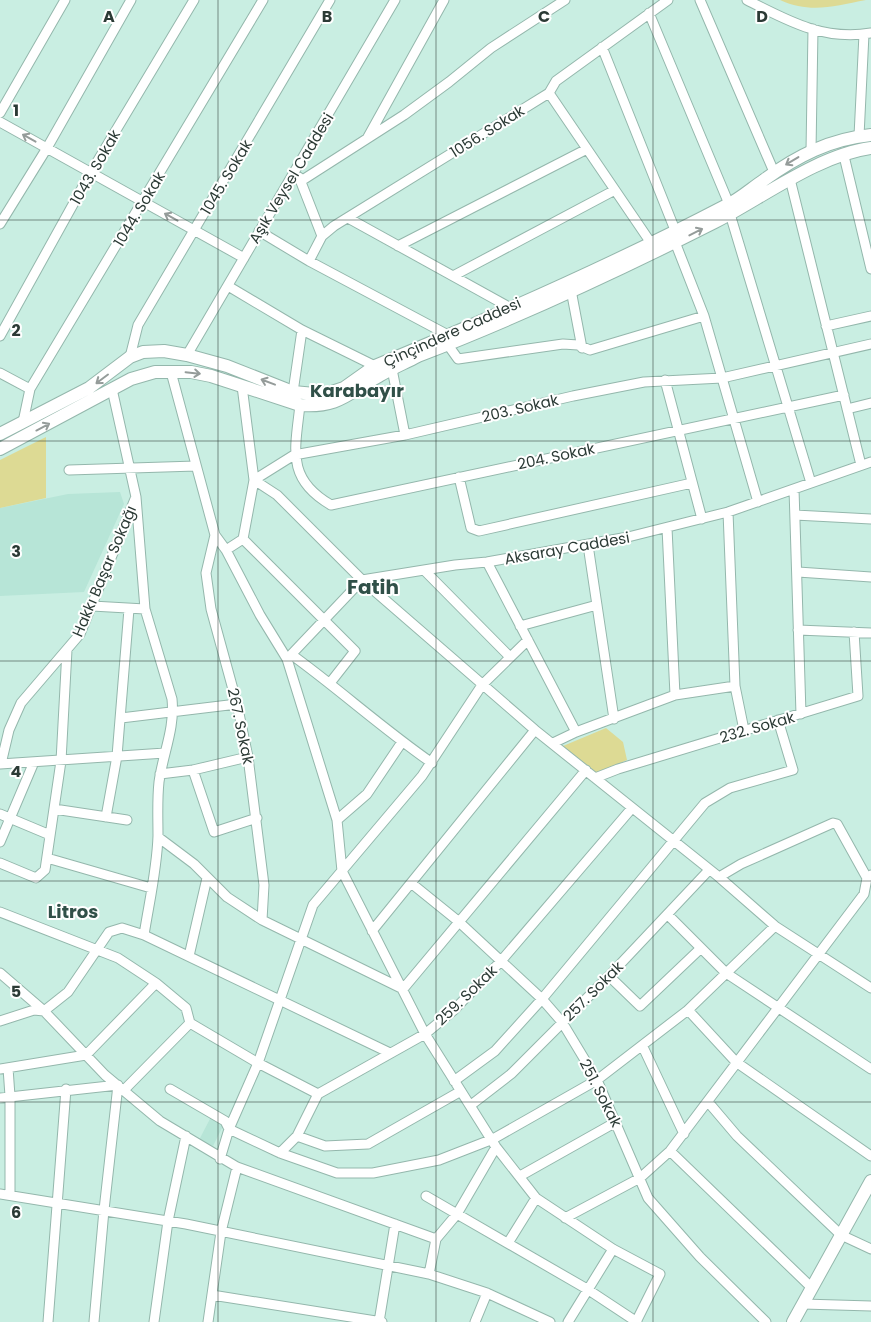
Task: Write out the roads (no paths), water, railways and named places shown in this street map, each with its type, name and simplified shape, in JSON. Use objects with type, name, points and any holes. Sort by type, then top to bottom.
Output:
[{"type":"main road","name":"Çinçindere Caddesi","points":[[730,209],[774,172],[810,151],[837,140],[865,136]]},
{"type":"main road","name":"Çinçindere Caddesi","points":[[0,434],[89,388],[130,357],[143,352],[164,350],[187,355],[227,366],[292,392],[328,393],[344,388],[376,366],[448,340],[571,290],[790,179],[844,156],[871,148]]},
{"type":"main road","name":"Çinçindere Caddesi","points":[[0,449],[112,388],[131,379],[155,372],[191,372],[211,376],[300,406],[336,403],[392,369],[509,307],[651,243],[675,236]]},
{"type":"main road","points":[[793,1322],[871,1181]]},
{"type":"street","points":[[0,113],[65,0]]},
{"type":"street","points":[[0,224],[47,148],[130,0]]},
{"type":"street","name":"1043. Sokak","points":[[0,336],[91,172],[194,0]]},
{"type":"street","name":"1044. Sokak","points":[[22,422],[30,389],[144,202],[263,0]]},
{"type":"street","name":"1045. Sokak","points":[[130,357],[138,325],[330,0]]},
{"type":"street","name":"Aşık Veysel Caddesi","points":[[187,355],[395,0]]},
{"type":"street","points":[[367,139],[444,0]]},
{"type":"street","points":[[301,182],[449,82],[490,48],[565,0]]},
{"type":"street","name":"1056. Sokak","points":[[309,261],[322,236],[549,93],[556,81],[668,0]]},
{"type":"street","points":[[700,0],[774,172]]},
{"type":"street","points":[[747,0],[791,22],[835,36],[867,34],[865,136]]},
{"type":"street","points":[[649,13],[730,209],[811,483]]},
{"type":"street","points":[[810,151],[813,29]]},
{"type":"street","points":[[602,47],[704,316],[758,502]]},
{"type":"street","points":[[549,93],[651,243]]},
{"type":"street","points":[[0,122],[244,258]]},
{"type":"street","points":[[398,246],[587,149]]},
{"type":"street","points":[[844,156],[871,270]]},
{"type":"street","points":[[296,170],[322,236]]},
{"type":"street","points":[[790,179],[861,465]]},
{"type":"street","points":[[453,276],[615,190]]},
{"type":"street","points":[[348,218],[509,307]]},
{"type":"street","points":[[259,231],[448,340],[458,359],[563,344],[578,345],[590,350],[704,316]]},
{"type":"street","points":[[228,286],[302,330],[376,366]]},
{"type":"street","points":[[571,290],[582,348]]},
{"type":"street","points":[[826,326],[871,316]]},
{"type":"street","points":[[292,392],[302,330]]},
{"type":"street","name":"203. Sokak","points":[[254,480],[294,455],[405,435],[573,396],[665,380],[722,378],[871,344]]},
{"type":"street","points":[[392,369],[405,435]]},
{"type":"street","points":[[171,372],[215,535],[226,550],[260,615],[289,657],[337,820],[342,871],[425,1034],[495,1143],[536,1198],[613,1249],[660,1274],[637,1322],[586,1289],[426,1196]]},
{"type":"street","points":[[0,373],[30,389]]},
{"type":"street","points":[[665,380],[702,519]]},
{"type":"street","points":[[226,550],[243,539],[254,480],[242,386]]},
{"type":"street","name":"Hakkı Başar Sokağı","points":[[0,764],[9,730],[21,703],[80,634],[136,496],[112,388]]},
{"type":"street","name":"204. Sokak","points":[[294,455],[303,482],[319,498],[331,505],[844,395]]},
{"type":"street","points":[[847,409],[871,403]]},
{"type":"street","points":[[294,455],[300,406]]},
{"type":"street","name":"Aksaray Caddesi","points":[[362,580],[588,545],[667,528],[728,512],[871,462]]},
{"type":"street","points":[[68,470],[196,466]]},
{"type":"street","points":[[459,478],[471,528],[479,531],[692,483]]},
{"type":"street","points":[[254,480],[277,495],[362,580],[535,730],[719,877],[775,926],[871,988]]},
{"type":"street","points":[[794,489],[801,714]]},
{"type":"street","points":[[136,496],[145,609],[172,699],[174,713],[173,728],[160,774],[157,800],[158,837],[144,935]]},
{"type":"street","points":[[728,512],[735,686],[744,730]]},
{"type":"street","points":[[795,515],[871,519]]},
{"type":"street","points":[[667,528],[675,695]]},
{"type":"street","name":"267. Sokak","points":[[215,535],[206,573],[211,609],[237,704],[248,757],[264,885],[262,920]]},
{"type":"street","points":[[243,539],[355,651],[330,683]]},
{"type":"street","points":[[588,545],[614,719]]},
{"type":"street","points":[[487,562],[576,732]]},
{"type":"street","points":[[424,570],[510,657]]},
{"type":"street","points":[[798,572],[871,577]]},
{"type":"street","points":[[289,657],[362,580]]},
{"type":"street","points":[[520,626],[596,605]]},
{"type":"street","points":[[92,606],[145,609]]},
{"type":"street","points":[[106,817],[117,756],[129,609]]},
{"type":"street","points":[[798,630],[871,633]]},
{"type":"street","name":"232. Sokak","points":[[595,778],[858,696],[854,632]]},
{"type":"street","points":[[220,1159],[229,1129],[258,1063],[303,939],[313,905],[432,763],[482,685],[528,640]]},
{"type":"street","points":[[0,863],[36,878],[45,870],[61,761],[67,650]]},
{"type":"street","points":[[289,657],[330,683],[402,742],[432,763]]},
{"type":"street","points":[[553,743],[576,732],[675,695],[735,686]]},
{"type":"street","points":[[121,718],[237,704]]},
{"type":"street","points":[[454,1081],[495,1051],[542,1000],[705,803],[730,788],[793,770],[778,720]]},
{"type":"street","points":[[372,931],[535,730]]},
{"type":"street","points":[[337,820],[366,794],[402,742]]},
{"type":"street","points":[[0,764],[165,754]]},
{"type":"street","points":[[160,774],[193,770],[248,757]]},
{"type":"street","points":[[0,842],[34,762]]},
{"type":"street","points":[[193,770],[214,832],[257,818]]},
{"type":"street","points":[[403,989],[586,770]]},
{"type":"street","name":"259. Sokak","points":[[318,1094],[425,1034],[454,1010],[501,961],[632,808]]},
{"type":"street","points":[[54,809],[127,820]]},
{"type":"street","points":[[0,814],[50,834]]},
{"type":"street","points":[[565,1218],[640,1178],[670,1151],[708,1103],[736,1062],[779,1008],[818,953],[868,897],[869,876],[837,824],[833,823],[741,864],[719,877]]},
{"type":"street","points":[[158,837],[194,864],[227,897],[262,920],[403,989]]},
{"type":"street","points":[[47,858],[104,872],[151,888]]},
{"type":"street","name":"257. Sokak","points":[[470,1105],[511,1074],[609,976],[709,870]]},
{"type":"street","points":[[189,956],[207,878]]},
{"type":"street","name":"251. Sokak","points":[[411,883],[458,921],[542,1000],[562,1022],[597,1080],[648,1198],[700,1257],[766,1322]]},
{"type":"street","points":[[0,912],[118,958],[156,982],[186,1008],[190,1023],[258,1063],[318,1094],[297,1136],[280,1153]]},
{"type":"street","points":[[668,915],[726,974],[871,1069]]},
{"type":"street","points":[[170,1089],[225,1121],[229,1129],[280,1153],[337,1173],[373,1173],[439,1160],[495,1143],[597,1080],[688,1010],[775,926]]},
{"type":"street","points":[[0,1021],[34,1010],[44,1011],[68,992],[108,932],[122,928],[144,935],[390,1053]]},
{"type":"street","points":[[609,976],[640,1006],[700,949]]},
{"type":"street","points":[[0,973],[44,1011],[121,1088],[160,1121],[220,1159],[237,1167],[436,1239]]},
{"type":"street","points":[[10,1195],[10,1096],[4,1068],[86,1055],[156,982]]},
{"type":"street","points":[[688,1010],[736,1062],[871,1156]]},
{"type":"street","points":[[94,1322],[104,1210],[121,1088],[190,1023]]},
{"type":"street","points":[[642,1046],[684,1134]]},
{"type":"street","points":[[0,1098],[66,1089],[121,1088]]},
{"type":"street","points":[[48,1322],[66,1089]]},
{"type":"street","points":[[297,1136],[325,1146],[368,1144],[461,1091]]},
{"type":"street","points":[[708,1103],[737,1136],[841,1235],[871,1249]]},
{"type":"street","points":[[520,1176],[616,1122]]},
{"type":"street","points":[[154,1322],[168,1220],[186,1136]]},
{"type":"street","points":[[428,1274],[436,1239],[457,1214],[495,1143]]},
{"type":"street","points":[[670,1151],[812,1288]]},
{"type":"street","points":[[208,1322],[221,1232],[237,1167]]},
{"type":"street","points":[[0,1194],[168,1220],[428,1274],[487,1293],[550,1322]]},
{"type":"street","points":[[508,1243],[536,1198]]},
{"type":"street","points":[[212,1294],[381,1322],[395,1224]]},
{"type":"street","points":[[568,1322],[586,1289],[613,1249]]},
{"type":"street","points":[[475,1322],[487,1293]]},
{"type":"street","points":[[803,1304],[871,1306]]},
{"type":"district","name":"Karabayır","points":[[357,390]]},
{"type":"district","name":"Fatih","points":[[373,587]]},
{"type":"district","name":"Litros","points":[[73,911]]}]
